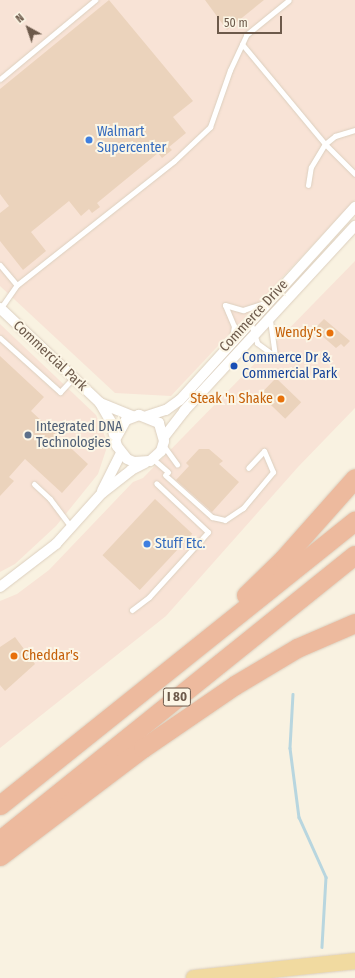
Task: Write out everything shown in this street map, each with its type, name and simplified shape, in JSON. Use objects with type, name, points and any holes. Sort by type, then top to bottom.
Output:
[{"type":"highway","points":[[123,707],[252,590],[355,478]]},
{"type":"highway","name":"I 80","points":[[0,805],[355,521]]},
{"type":"highway","name":"I 80","points":[[0,840],[355,555]]},
{"type":"highway","points":[[0,856],[143,748],[235,685],[303,645],[355,623]]},
{"type":"main road","points":[[194,978],[355,961]]},
{"type":"street","name":"Commerce Drive","points":[[147,416],[173,406],[355,207]]},
{"type":"street","name":"Commerce Drive","points":[[164,441],[184,411],[355,226]]},
{"type":"street","name":"Commercial Park","points":[[0,308],[100,403]]},
{"type":"street","points":[[100,403],[121,453],[134,462],[152,460]]},
{"type":"street","points":[[0,587],[37,561],[102,493],[131,470],[152,460],[164,441],[159,424],[147,416],[132,416],[100,403]]},
{"type":"street","points":[[116,438],[121,425],[132,416]]},
{"type":"street","points":[[102,493],[121,453]]},
{"type":"lane","points":[[0,79],[95,0]]},
{"type":"lane","points":[[0,308],[17,285],[174,161],[210,127],[230,70],[246,35],[289,0]]},
{"type":"lane","points":[[242,44],[325,144],[355,174]]},
{"type":"lane","points":[[308,185],[311,167],[325,144],[335,136],[355,130]]},
{"type":"lane","points":[[0,265],[17,285]]},
{"type":"lane","points":[[232,340],[234,326],[225,305],[243,310],[266,303]]},
{"type":"lane","points":[[251,319],[253,337],[262,348],[275,356],[269,330],[270,318]]},
{"type":"lane","points":[[0,338],[60,392],[73,378]]},
{"type":"lane","points":[[164,441],[177,464]]},
{"type":"lane","points":[[152,460],[212,517],[225,520],[243,508],[273,472],[264,451],[248,468]]},
{"type":"lane","points":[[132,610],[148,597],[208,532],[156,483]]},
{"type":"lane","points":[[34,484],[50,499],[71,527]]},
{"type":"shaded area","points":[[0,0],[355,0],[355,200],[171,396],[115,393],[0,286]]},
{"type":"shaded area","points":[[355,261],[355,408],[298,467],[166,616],[0,748],[0,601],[17,594],[49,570],[133,482],[143,478]]},
{"type":"shaded area","points":[[0,324],[96,415],[108,444],[98,474],[56,526],[15,564],[0,572]]},
{"type":"building","name":"Walmart Supercenter","points":[[109,0],[193,101],[173,117],[186,133],[169,147],[172,150],[162,158],[158,153],[97,203],[100,207],[92,213],[89,209],[81,216],[69,201],[31,232],[46,251],[23,270],[0,241],[0,213],[9,206],[0,194],[0,89]]},
{"type":"building","points":[[205,0],[264,0],[227,30]]},
{"type":"building","name":"Wendy's","points":[[324,319],[350,341],[344,347],[341,344],[336,348],[314,329]]},
{"type":"building","name":"Integrated DNA Technologies","points":[[0,356],[44,397],[31,411],[88,464],[62,493],[25,459],[9,477],[14,481],[0,496]]},
{"type":"building","name":"Steak 'n Shake","points":[[276,378],[301,402],[285,419],[260,395]]},
{"type":"building","points":[[199,449],[209,449],[223,461],[219,464],[239,482],[212,512],[176,480],[189,466],[186,463]]},
{"type":"building","name":"Stuff Etc.","points":[[155,499],[192,534],[140,590],[102,555]]},
{"type":"building","name":"Cheddar's","points":[[15,637],[35,664],[5,691],[0,685],[0,647]]},
{"type":"waterway","points":[[293,694],[290,748],[299,817],[326,877],[322,947]]},
{"type":"place","name":"Walmart Supercenter","points":[[89,140]]},
{"type":"place","name":"Wendy's","points":[[330,333]]},
{"type":"place","name":"Commerce Dr & Commercial Park","points":[[234,366]]},
{"type":"place","name":"Steak 'n Shake","points":[[281,399]]},
{"type":"place","name":"Integrated DNA Technologies","points":[[28,435]]},
{"type":"place","name":"Stuff Etc.","points":[[147,544]]},
{"type":"place","name":"Cheddar's","points":[[14,656]]}]
